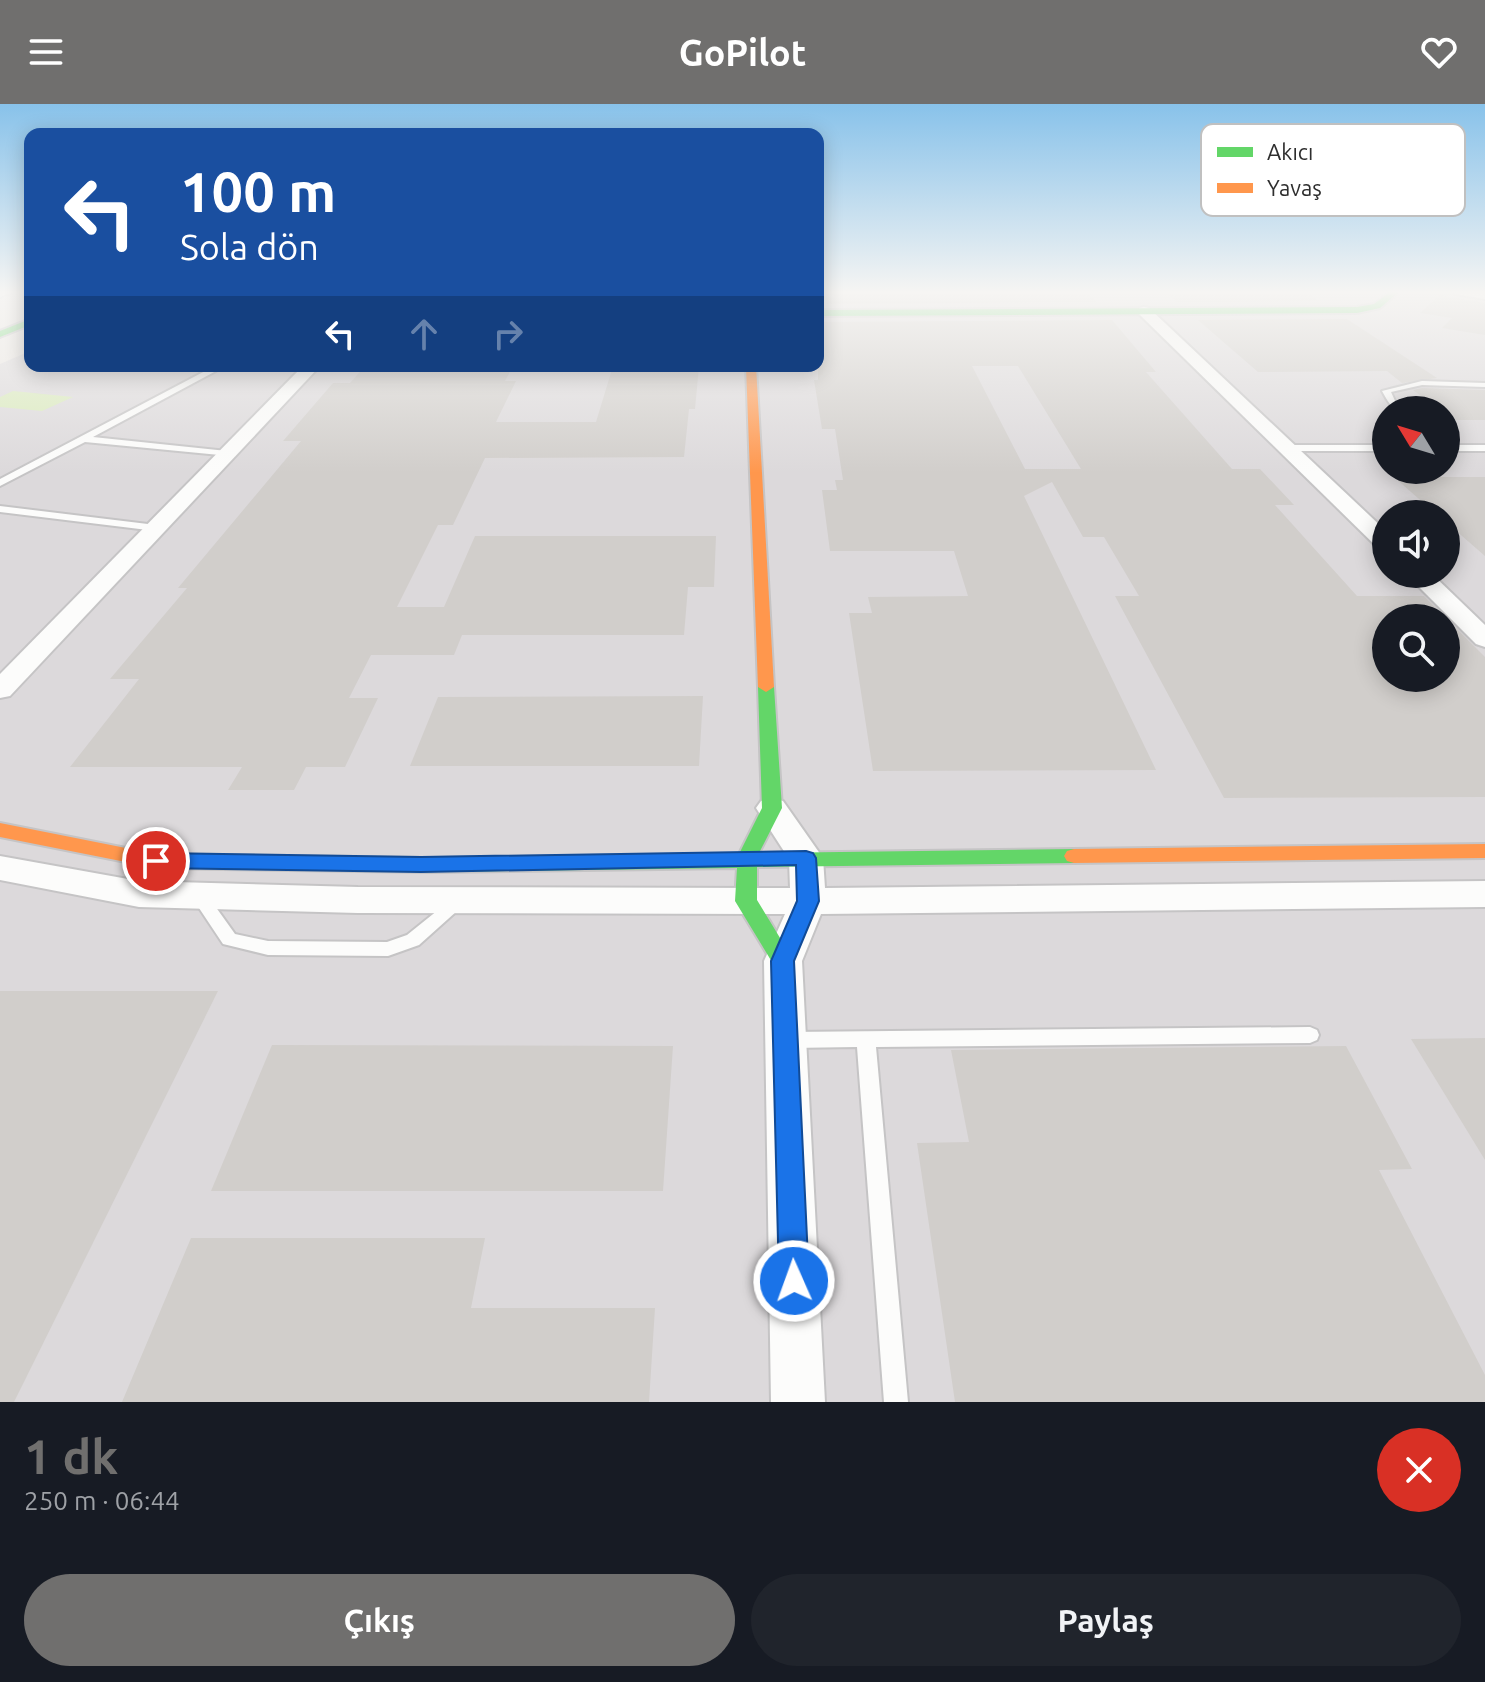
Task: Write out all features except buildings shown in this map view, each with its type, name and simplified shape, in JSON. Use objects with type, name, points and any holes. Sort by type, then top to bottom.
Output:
[{"type":"main road","points":[[751,372],[772,808],[747,858],[746,901],[783,961]]},
{"type":"main road","points":[[0,830],[156,861],[421,865],[747,858],[1485,851]]},
{"type":"street","points":[[1187,352],[1372,529]]},
{"type":"street","points":[[0,690],[306,372]]},
{"type":"street","points":[[1432,588],[1485,639]]},
{"type":"street","points":[[772,808],[806,858],[808,901],[783,961],[798,1402]]},
{"type":"street","points":[[0,868],[139,894],[199,896],[808,901],[1485,894]]},
{"type":"lane","points":[[0,483],[210,372]]},
{"type":"lane","points":[[1389,396],[1386,391],[1422,383],[1485,385]]},
{"type":"lane","points":[[83,439],[227,454]]},
{"type":"lane","points":[[1460,447],[1485,448]]},
{"type":"lane","points":[[1288,448],[1372,448]]},
{"type":"lane","points":[[0,509],[156,528]]},
{"type":"lane","points":[[199,896],[229,939],[268,948],[388,949],[413,940],[461,900]]},
{"type":"lane","points":[[785,1040],[1310,1035]]},
{"type":"lane","points":[[866,1041],[896,1402]]},
{"type":"shaded area","points":[[824,352],[1485,352],[1485,1402],[0,1402],[0,364],[24,354],[24,372],[824,372]]},
{"type":"green space","points":[[13,391],[73,397],[42,411],[0,407],[0,397]]},
{"type":"traffic: fast","points":[[766,687],[772,808],[747,858],[746,901],[783,961]]},
{"type":"traffic: fast","points":[[430,865],[1074,856]]},
{"type":"traffic: slow","points":[[751,372],[766,687]]},
{"type":"traffic: slow","points":[[0,830],[156,861],[430,865]]},
{"type":"traffic: slow","points":[[1074,856],[1485,851]]},
{"type":"route","points":[[156,861],[421,865],[806,858],[808,901],[783,961],[794,1281]]}]
